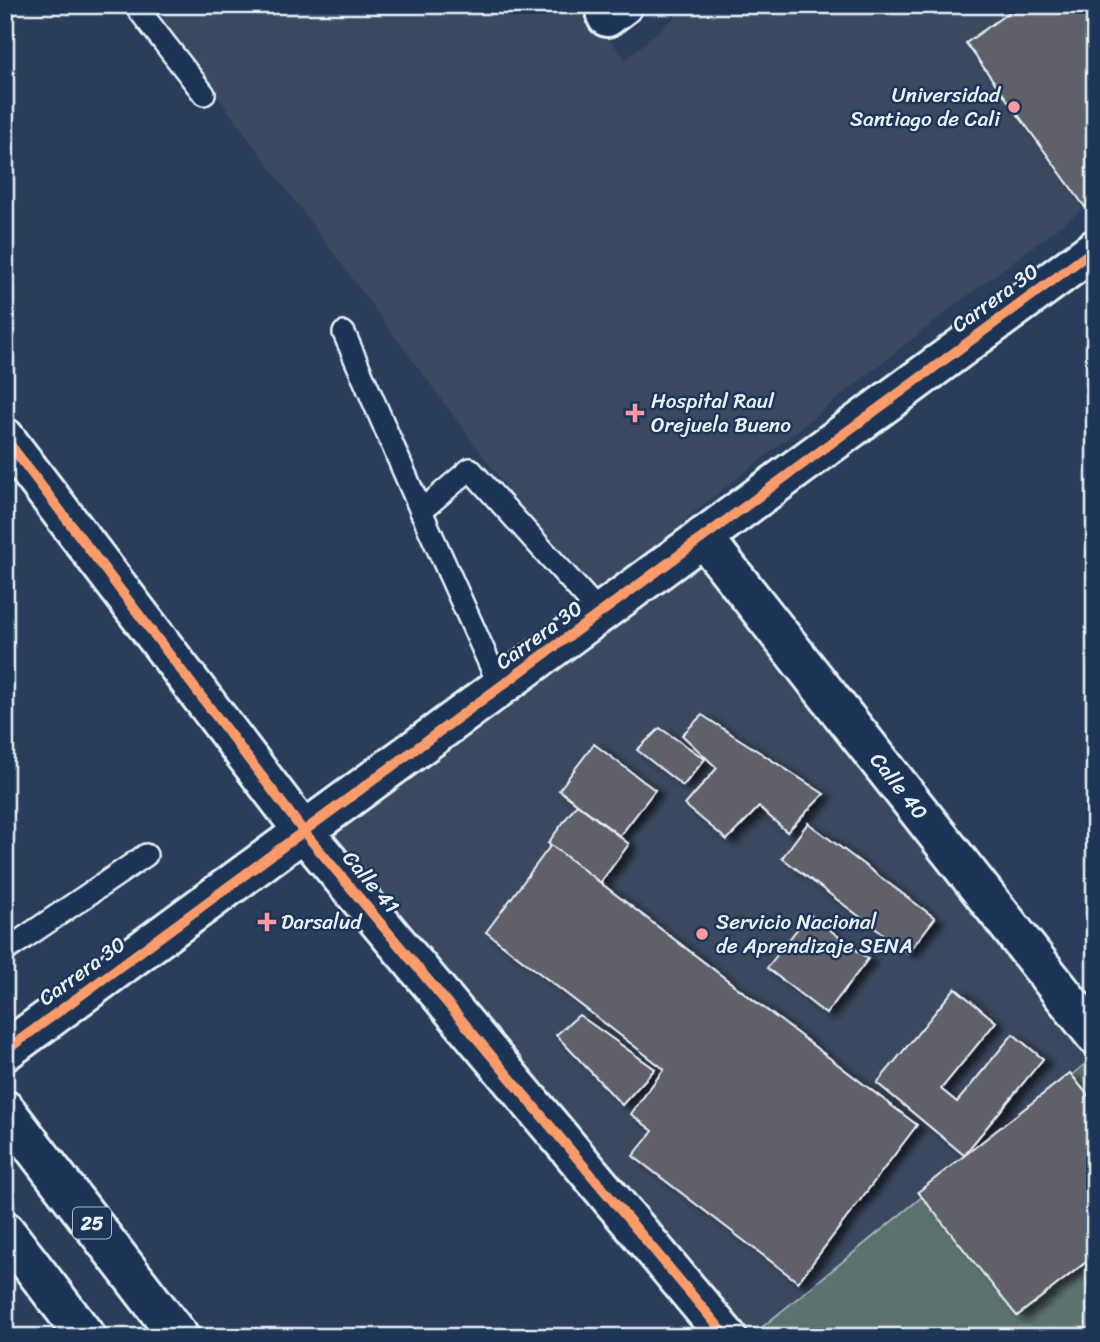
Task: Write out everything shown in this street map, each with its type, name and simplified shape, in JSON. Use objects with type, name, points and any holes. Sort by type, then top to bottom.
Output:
[{"type":"street","name":"Carrera 30","points":[[5,1051],[1095,249]]},
{"type":"street","name":"Calle 41","points":[[7,444],[304,832],[727,1337]]},
{"type":"street","name":"Calle 40","points":[[703,537],[1095,1035]]},
{"type":"street","name":"25","points":[[5,1110],[178,1337]]},
{"type":"street","points":[[5,1231],[86,1337]]},
{"type":"lane","points":[[135,5],[204,94]]},
{"type":"lane","points":[[344,333],[500,687]]},
{"type":"lane","points":[[421,511],[470,469],[601,614]]},
{"type":"lane","points":[[5,951],[146,855]]},
{"type":"shaded area","points":[[150,5],[579,5],[626,59],[689,5],[1095,5],[1095,200],[950,309],[687,518],[1095,1035],[1095,1337],[727,1337],[304,832],[600,614]]},
{"type":"green space","points":[[1095,1056],[1095,1337],[750,1337]]},
{"type":"building","points":[[1019,5],[1095,5],[1095,200],[1085,207],[966,43]]},
{"type":"building","points":[[702,715],[824,794],[787,832],[759,807],[727,840],[685,805],[717,768],[682,735]]},
{"type":"building","points":[[660,728],[705,759],[683,786],[637,750]]},
{"type":"building","points":[[594,744],[655,790],[620,836],[559,790]]},
{"type":"building","points":[[577,804],[629,844],[600,883],[548,843]]},
{"type":"building","points":[[808,823],[935,918],[908,953],[782,858]]},
{"type":"building","points":[[551,845],[917,1125],[798,1282],[633,1156],[653,1131],[631,1114],[664,1069],[486,932]]},
{"type":"building","points":[[809,914],[868,959],[826,1014],[767,968]]},
{"type":"building","points":[[955,988],[996,1022],[941,1089],[957,1102],[1013,1034],[1043,1059],[964,1155],[877,1083]]},
{"type":"building","points":[[579,1015],[655,1069],[622,1105],[556,1035]]},
{"type":"building","points":[[1070,1073],[1095,1104],[1095,1255],[1017,1316],[918,1192]]},
{"type":"cycle path","points":[[5,1051],[1095,249]]},
{"type":"cycle path","points":[[5,438],[304,832],[727,1337]]},
{"type":"place","name":"Universidad Santiago de Cali","points":[[1014,107]]},
{"type":"place","name":"Hospital Raul Orejuela Bueno","points":[[635,413]]},
{"type":"place","name":"Darsalud","points":[[267,922]]},
{"type":"place","name":"Servicio Nacional de Aprendizaje SENA","points":[[702,934]]}]
